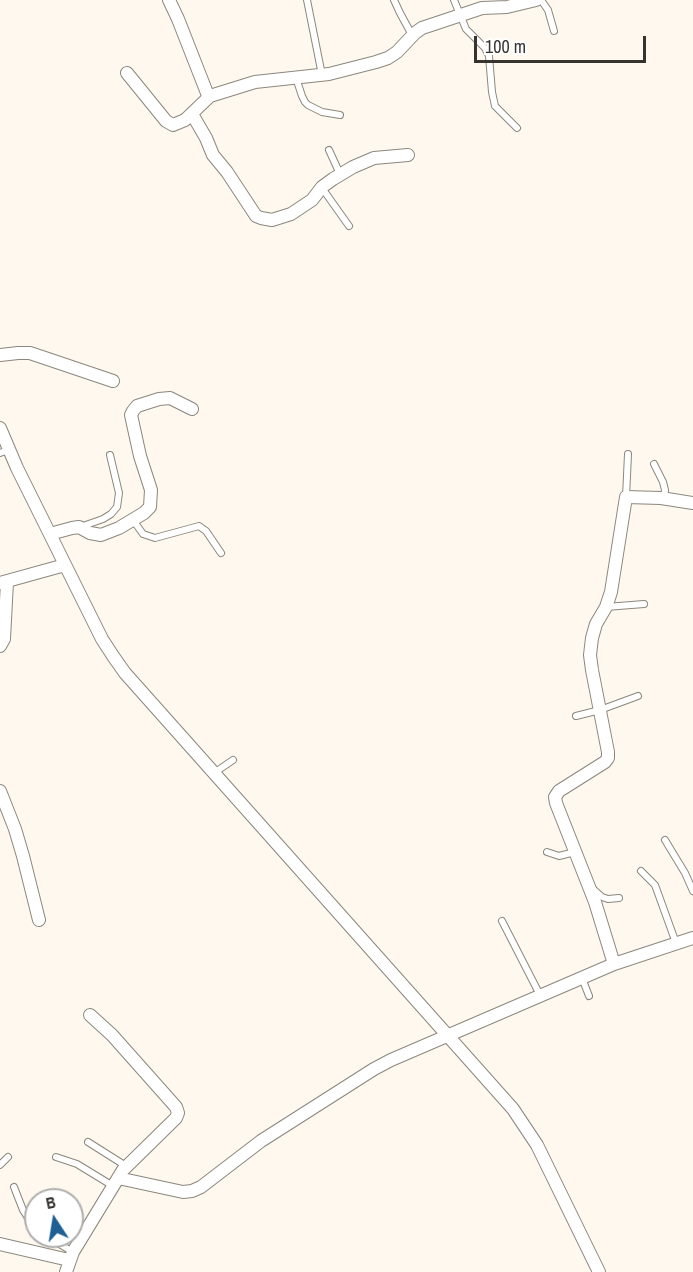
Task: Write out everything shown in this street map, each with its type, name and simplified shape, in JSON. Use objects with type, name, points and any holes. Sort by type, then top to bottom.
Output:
[{"type":"street","points":[[169,0],[210,96]]},
{"type":"street","points":[[127,73],[166,121],[173,124],[179,123],[210,96],[255,82],[322,75],[376,62],[397,52],[422,28],[482,8],[514,6],[536,0]]},
{"type":"street","points":[[192,114],[213,155],[256,216],[272,220],[291,214],[312,200],[322,187],[353,167],[374,158],[408,155]]},
{"type":"street","points":[[0,356],[30,353],[113,381]]},
{"type":"street","points":[[50,534],[79,527],[100,535],[134,520],[150,507],[151,490],[140,456],[131,415],[145,403],[159,399],[170,398],[192,409]]},
{"type":"street","points":[[0,428],[4,451],[50,534],[102,639],[125,673],[513,1109],[537,1145],[599,1272]]},
{"type":"street","points":[[614,964],[595,902],[555,796],[608,758],[590,655],[596,624],[606,607],[611,592],[626,497],[693,502]]},
{"type":"street","points":[[0,646],[4,639],[3,583],[65,565]]},
{"type":"street","points":[[0,791],[23,856],[39,920]]},
{"type":"street","points":[[116,1182],[183,1192],[192,1191],[201,1187],[261,1141],[374,1069],[582,977],[693,938]]},
{"type":"street","points":[[0,1244],[69,1261],[126,1166],[176,1118],[178,1113],[176,1107],[112,1035],[90,1015]]},
{"type":"lane","points":[[307,0],[322,75]]},
{"type":"lane","points":[[394,0],[412,36]]},
{"type":"lane","points":[[454,0],[466,29],[485,48],[489,56],[495,106],[517,128]]},
{"type":"lane","points":[[541,0],[548,10],[554,31]]},
{"type":"lane","points":[[296,78],[308,105],[322,112],[340,115]]},
{"type":"lane","points":[[329,150],[340,174]]},
{"type":"lane","points":[[322,187],[349,226]]},
{"type":"lane","points":[[626,497],[628,453]]},
{"type":"lane","points":[[79,527],[103,519],[117,507],[119,493],[110,455]]},
{"type":"lane","points":[[654,464],[663,482],[664,499]]},
{"type":"lane","points":[[134,520],[144,534],[155,538],[199,526],[206,531],[221,553]]},
{"type":"lane","points":[[606,607],[644,604]]},
{"type":"lane","points":[[576,716],[638,696]]},
{"type":"lane","points":[[214,773],[233,760]]},
{"type":"lane","points":[[665,840],[693,891]]},
{"type":"lane","points":[[547,852],[559,856],[576,852]]},
{"type":"lane","points":[[642,871],[655,885],[676,943]]},
{"type":"lane","points":[[588,884],[602,897],[619,898]]},
{"type":"lane","points":[[502,921],[540,995]]},
{"type":"lane","points":[[582,977],[589,996]]},
{"type":"lane","points":[[88,1142],[126,1166]]},
{"type":"lane","points":[[0,1165],[8,1157]]},
{"type":"lane","points":[[56,1157],[116,1182]]},
{"type":"lane","points":[[14,1187],[24,1212]]},
{"type":"lane","points":[[58,1248],[69,1261]]}]
